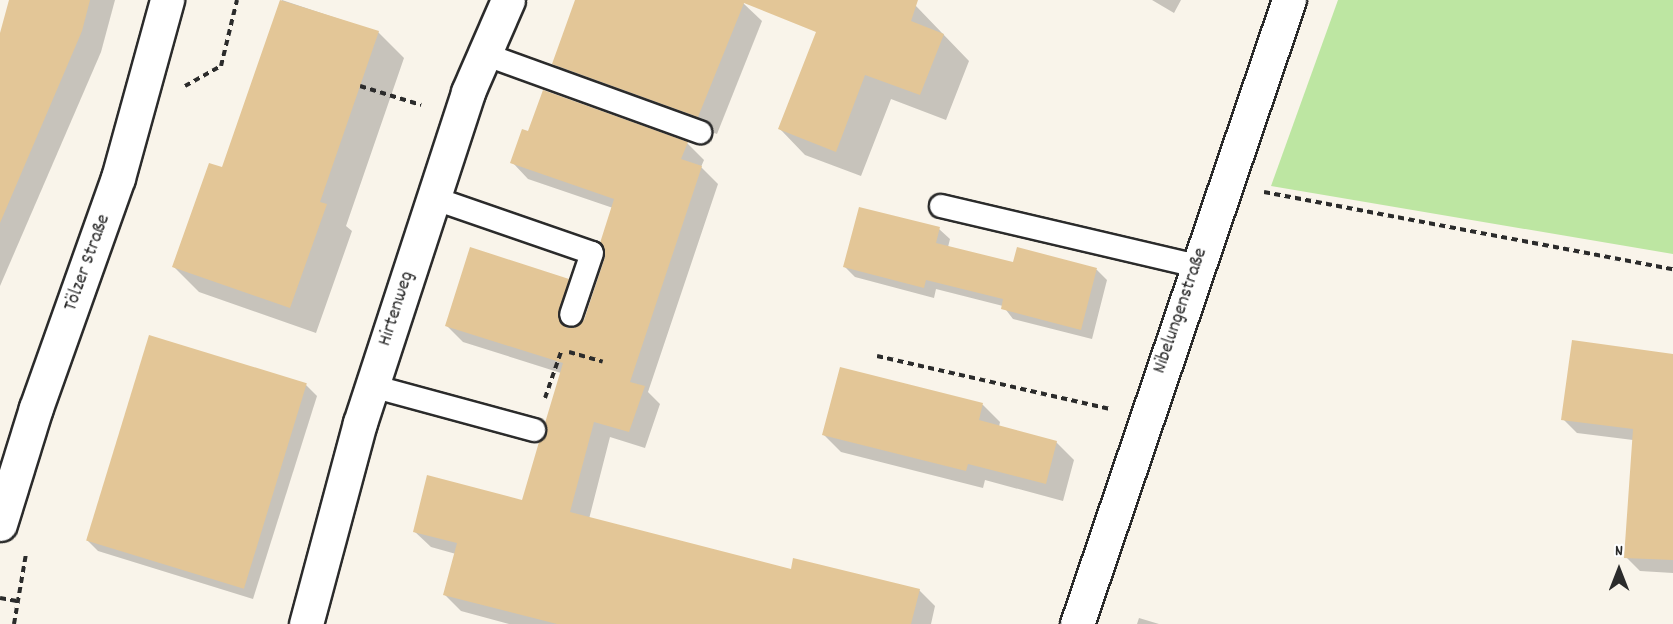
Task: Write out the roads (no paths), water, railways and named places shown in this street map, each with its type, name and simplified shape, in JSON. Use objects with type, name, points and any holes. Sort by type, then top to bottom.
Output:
[{"type":"street","name":"Tölzer Straße","points":[[0,524],[36,408],[118,178],[167,0]]},
{"type":"street","name":"Hirtenweg","points":[[306,624],[372,386],[433,198],[484,54],[508,0]]},
{"type":"street","name":"Nibelungenstraße","points":[[1077,624],[1289,0]]},
{"type":"lane","points":[[484,54],[700,132]]},
{"type":"lane","points":[[433,198],[592,253],[571,315]]},
{"type":"lane","points":[[941,206],[1197,266]]},
{"type":"lane","points":[[372,386],[534,430]]}]
